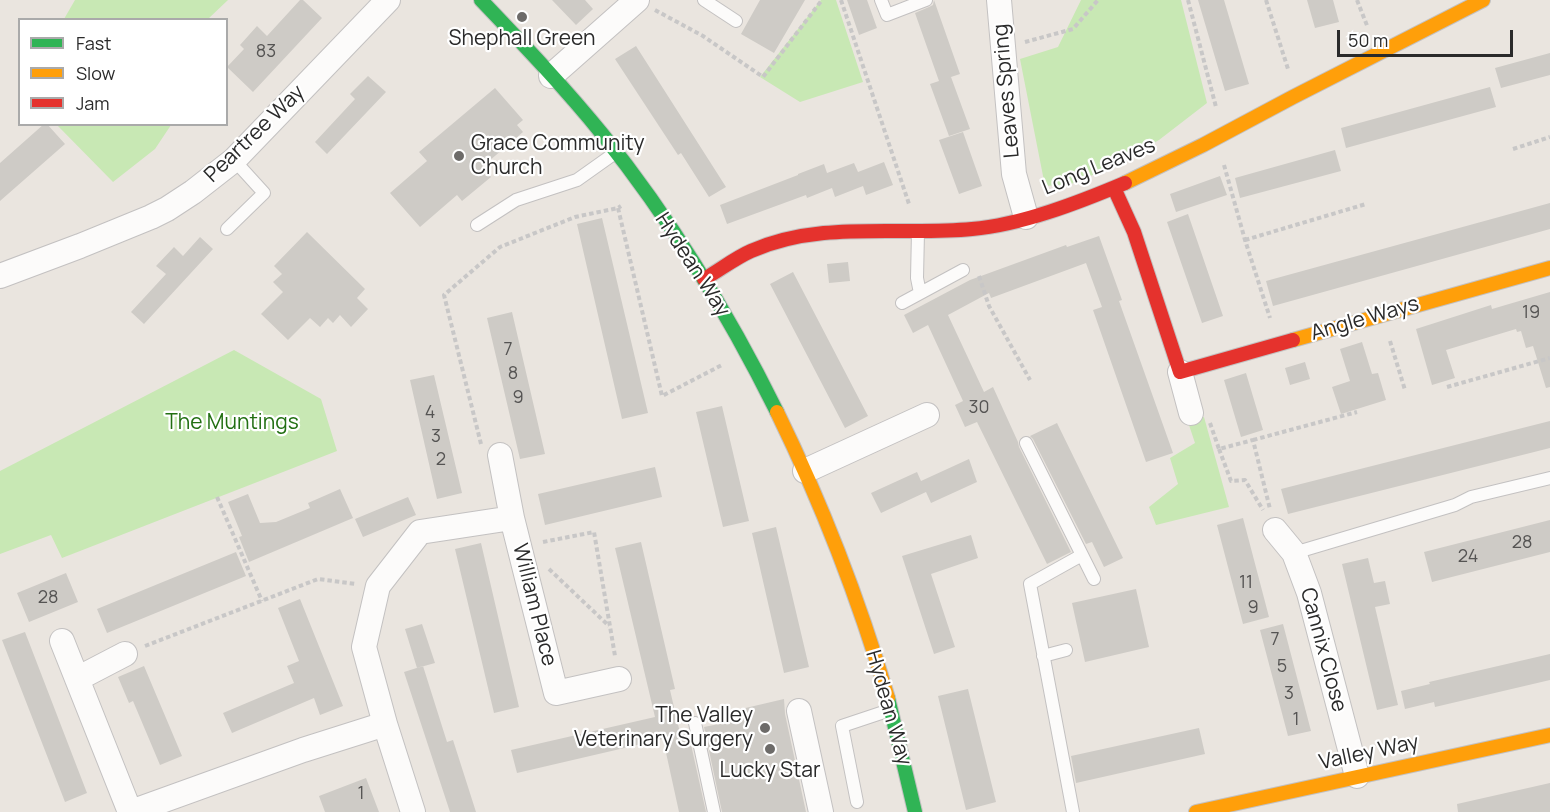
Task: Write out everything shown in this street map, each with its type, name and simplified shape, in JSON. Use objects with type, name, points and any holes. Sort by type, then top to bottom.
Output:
[{"type":"street","name":"Peartree Way","points":[[0,276],[152,217],[193,192],[234,160],[388,0]]},
{"type":"street","name":"Hydean Way","points":[[481,0],[551,76],[616,152],[644,190],[704,279],[775,406],[834,540],[857,603],[891,710],[915,812]]},
{"type":"street","points":[[551,76],[637,0]]},
{"type":"street","name":"Leaves Spring","points":[[999,0],[1014,174],[1026,217]]},
{"type":"street","name":"Long Leaves","points":[[704,279],[751,251],[801,237],[877,230],[964,230],[987,227],[1066,206],[1114,188],[1220,136],[1483,0]]},
{"type":"street","points":[[1114,188],[1134,232],[1179,372],[1200,416]]},
{"type":"street","name":"Angle Ways","points":[[1179,372],[1550,268]]},
{"type":"street","points":[[805,471],[927,415]]},
{"type":"street","name":"William Place","points":[[500,455],[512,518],[556,693],[619,679]]},
{"type":"street","points":[[413,812],[364,647],[378,586],[420,532],[512,518]]},
{"type":"street","name":"Cannix Close","points":[[1275,530],[1294,553],[1310,593],[1357,777]]},
{"type":"street","points":[[62,641],[130,812],[303,750],[385,724]]},
{"type":"street","points":[[77,679],[125,654]]},
{"type":"street","points":[[800,711],[821,812]]},
{"type":"street","name":"Valley Way","points":[[1196,812],[1235,808],[1357,777],[1550,735]]},
{"type":"lane","points":[[704,0],[736,21]]},
{"type":"lane","points":[[881,0],[887,15],[926,0]]},
{"type":"lane","points":[[477,225],[516,200],[577,180],[616,152]]},
{"type":"lane","points":[[227,229],[264,193],[234,160]]},
{"type":"lane","points":[[918,231],[917,278],[920,294]]},
{"type":"lane","points":[[902,303],[963,270]]},
{"type":"lane","points":[[1026,443],[1094,579]]},
{"type":"lane","points":[[1294,553],[1455,505],[1471,497],[1550,478]]},
{"type":"lane","points":[[1073,812],[1030,584],[1082,555]]},
{"type":"lane","points":[[1043,656],[1066,650]]},
{"type":"lane","points":[[857,802],[842,726],[891,710]]},
{"type":"lane","points":[[695,723],[714,812]]},
{"type":"path","points":[[841,0],[918,231]]},
{"type":"path","points":[[1004,48],[1073,29],[1098,0]]},
{"type":"path","points":[[1188,0],[1245,240],[1278,344]]},
{"type":"path","points":[[1266,0],[1296,95]]},
{"type":"path","points":[[1513,149],[1550,137]]},
{"type":"path","points":[[500,455],[480,443],[444,295],[500,247],[575,217],[618,208],[644,190]]},
{"type":"path","points":[[1245,240],[1366,204]]},
{"type":"path","points":[[618,208],[662,396],[746,352]]},
{"type":"path","points":[[978,273],[989,306],[1030,380]]},
{"type":"path","points":[[1382,314],[1405,390]]},
{"type":"path","points":[[1448,387],[1550,358]]},
{"type":"path","points":[[1219,449],[1357,412]]},
{"type":"path","points":[[1200,416],[1219,449],[1231,481],[1245,480],[1275,530]]},
{"type":"path","points":[[1253,440],[1275,530]]},
{"type":"path","points":[[217,497],[262,601]]},
{"type":"path","points":[[520,547],[594,532],[619,679]]},
{"type":"path","points":[[545,565],[610,627]]},
{"type":"path","points":[[125,654],[318,579],[378,586]]},
{"type":"green space","points":[[75,0],[228,0],[209,18],[65,18]]},
{"type":"green space","points":[[821,0],[836,0],[863,82],[800,102],[760,77]]},
{"type":"green space","points":[[1081,0],[1181,0],[1207,103],[1159,140],[1114,166],[1071,184],[1045,186],[1020,59],[1058,47]]},
{"type":"green space","points":[[58,126],[170,126],[155,149],[113,182]]},
{"type":"green space","name":"The Muntings","points":[[234,350],[321,399],[337,451],[62,558],[51,535],[0,554],[0,471]]},
{"type":"green space","points":[[1204,417],[1229,507],[1156,525],[1149,507],[1178,484],[1170,458],[1195,443],[1188,422]]},
{"type":"building","points":[[300,0],[303,0],[322,18],[253,92],[228,66],[244,49],[240,45],[257,26],[267,36]]},
{"type":"building","points":[[552,0],[585,0],[593,9],[576,25]]},
{"type":"building","points":[[760,0],[805,0],[774,53],[741,34]]},
{"type":"building","points":[[847,0],[867,0],[877,28],[859,35]]},
{"type":"building","points":[[934,0],[960,74],[939,81],[915,13],[933,5]]},
{"type":"building","points":[[1198,0],[1224,0],[1249,84],[1225,91]]},
{"type":"building","points":[[1307,0],[1333,0],[1339,22],[1315,28]]},
{"type":"building","points":[[636,46],[726,187],[709,197],[681,153],[678,155],[615,59]]},
{"type":"building","points":[[1550,53],[1550,75],[1501,88],[1495,68]]},
{"type":"building","points":[[368,76],[386,92],[327,154],[315,142],[355,99],[350,94]]},
{"type":"building","points":[[951,77],[970,129],[949,136],[930,84]]},
{"type":"building","points":[[1490,87],[1496,107],[1346,148],[1341,128]]},
{"type":"building","name":"Grace Community Church","points":[[495,88],[523,120],[517,125],[523,132],[482,167],[491,177],[462,201],[457,195],[420,227],[390,193],[427,161],[419,152]]},
{"type":"building","points":[[42,126],[49,126],[65,144],[0,201],[0,163]]},
{"type":"building","points":[[963,132],[982,186],[959,194],[939,140]]},
{"type":"building","points":[[1335,150],[1341,171],[1240,198],[1235,178]]},
{"type":"building","points":[[884,162],[893,185],[866,195],[863,186],[835,197],[832,188],[807,198],[806,195],[727,224],[720,205],[824,164],[827,173],[854,163],[858,172]]},
{"type":"building","points":[[1220,176],[1227,195],[1176,212],[1170,194]]},
{"type":"building","points":[[1550,203],[1550,229],[1273,306],[1266,281]]},
{"type":"building","points":[[1188,214],[1223,316],[1202,323],[1167,222]]},
{"type":"building","points":[[602,218],[648,413],[622,419],[577,224]]},
{"type":"building","points":[[307,232],[365,289],[357,298],[368,309],[351,327],[340,315],[333,323],[328,318],[320,327],[310,318],[288,340],[261,314],[283,292],[273,282],[282,274],[274,266]]},
{"type":"building","points":[[1099,236],[1122,300],[1119,301],[1173,453],[1146,462],[1093,310],[1102,307],[1086,263],[991,298],[989,293],[948,315],[984,392],[993,387],[1019,447],[1071,552],[1047,564],[977,422],[965,427],[955,405],[963,401],[928,325],[913,333],[904,315],[970,280],[1066,245],[1067,247]]},
{"type":"building","points":[[200,237],[213,249],[144,324],[131,312],[166,274],[156,266],[174,247],[183,256]]},
{"type":"building","points":[[848,262],[850,281],[829,283],[827,264]]},
{"type":"building","points":[[793,272],[868,416],[845,428],[770,284]]},
{"type":"building","points":[[1550,292],[1550,387],[1546,388],[1533,346],[1526,348],[1521,331],[1517,332],[1516,329],[1446,350],[1455,378],[1432,385],[1416,329],[1491,305],[1492,309]]},
{"type":"building","points":[[512,312],[545,454],[520,459],[487,318]]},
{"type":"building","points":[[1362,342],[1372,374],[1378,373],[1386,400],[1341,414],[1332,387],[1350,381],[1340,349]]},
{"type":"building","points":[[1305,362],[1310,379],[1290,385],[1285,368]]},
{"type":"building","points":[[1246,373],[1263,430],[1241,437],[1224,380]]},
{"type":"building","points":[[434,375],[462,493],[437,499],[410,380]]},
{"type":"building","points":[[722,406],[749,521],[723,527],[696,412]]},
{"type":"building","points":[[1550,421],[1550,448],[1288,514],[1281,489]]},
{"type":"building","points":[[1057,423],[1123,558],[1104,567],[1092,542],[1086,544],[1030,436]]},
{"type":"building","points":[[969,459],[977,482],[931,503],[926,492],[881,513],[871,493],[917,472],[921,481]]},
{"type":"building","points":[[655,467],[662,497],[545,525],[538,494]]},
{"type":"building","points":[[340,489],[353,518],[249,562],[239,537],[242,536],[228,502],[248,494],[260,523],[276,522],[310,508],[308,503]]},
{"type":"building","points":[[408,497],[416,515],[363,537],[355,519]]},
{"type":"building","points":[[1243,518],[1269,617],[1243,624],[1217,525]]},
{"type":"building","points":[[1550,520],[1550,552],[1432,582],[1424,552]]},
{"type":"building","points":[[776,527],[809,667],[784,673],[752,533]]},
{"type":"building","points":[[971,535],[978,558],[931,574],[955,647],[934,654],[902,556]]},
{"type":"building","points":[[641,542],[675,689],[670,690],[680,733],[688,731],[706,812],[679,812],[663,739],[517,773],[511,750],[655,717],[615,548]]},
{"type":"building","points":[[481,543],[519,707],[494,713],[455,549]]},
{"type":"building","points":[[236,552],[246,576],[107,633],[97,609]]},
{"type":"building","points":[[1368,558],[1374,583],[1385,581],[1390,604],[1375,607],[1398,705],[1377,710],[1342,564]]},
{"type":"building","points":[[66,573],[78,602],[29,622],[17,593]]},
{"type":"building","points":[[1136,589],[1149,647],[1085,662],[1072,603]]},
{"type":"building","points":[[300,599],[343,706],[320,715],[314,698],[232,733],[223,713],[294,683],[287,666],[299,661],[278,608]]},
{"type":"building","points":[[422,624],[435,663],[417,668],[405,629]]},
{"type":"building","points":[[1283,624],[1311,731],[1288,736],[1260,630]]},
{"type":"building","points":[[25,632],[87,793],[65,802],[2,640]]},
{"type":"building","points":[[1550,654],[1550,680],[1435,707],[1434,702],[1405,709],[1401,691],[1430,684],[1429,682]]},
{"type":"building","points":[[144,666],[182,756],[160,765],[133,701],[129,703],[118,677]]},
{"type":"building","points":[[423,666],[447,742],[453,740],[476,812],[450,812],[404,672]]},
{"type":"building","points":[[968,689],[996,802],[966,810],[938,696]]},
{"type":"building","points":[[784,699],[785,714],[806,812],[722,812],[704,727],[739,720],[737,710]]},
{"type":"building","points":[[1199,728],[1205,754],[1076,783],[1071,756]]},
{"type":"building","points":[[366,778],[379,812],[325,812],[319,796]]},
{"type":"building","points":[[1550,783],[1550,812],[1458,812],[1457,804]]},
{"type":"traffic: fast","points":[[481,0],[544,66],[589,118],[652,200],[719,304],[777,412]]},
{"type":"traffic: fast","points":[[888,698],[915,812]]},
{"type":"traffic: slow","points":[[1125,183],[1483,0]]},
{"type":"traffic: slow","points":[[1293,340],[1550,268]]},
{"type":"traffic: slow","points":[[777,412],[838,553],[865,625],[888,698]]},
{"type":"traffic: slow","points":[[1196,812],[1550,735]]},
{"type":"traffic: jam","points":[[704,279],[745,254],[778,241],[832,232],[944,231],[991,227],[1050,212],[1125,183]]},
{"type":"traffic: jam","points":[[1114,188],[1134,232],[1180,372],[1293,340]]},
{"type":"place","name":"Shephall Green","points":[[522,17]]},
{"type":"place","name":"Grace Community Church","points":[[459,156]]},
{"type":"place","name":"The Valley Veterinary Surgery","points":[[765,728]]},
{"type":"place","name":"Lucky Star","points":[[770,749]]}]
